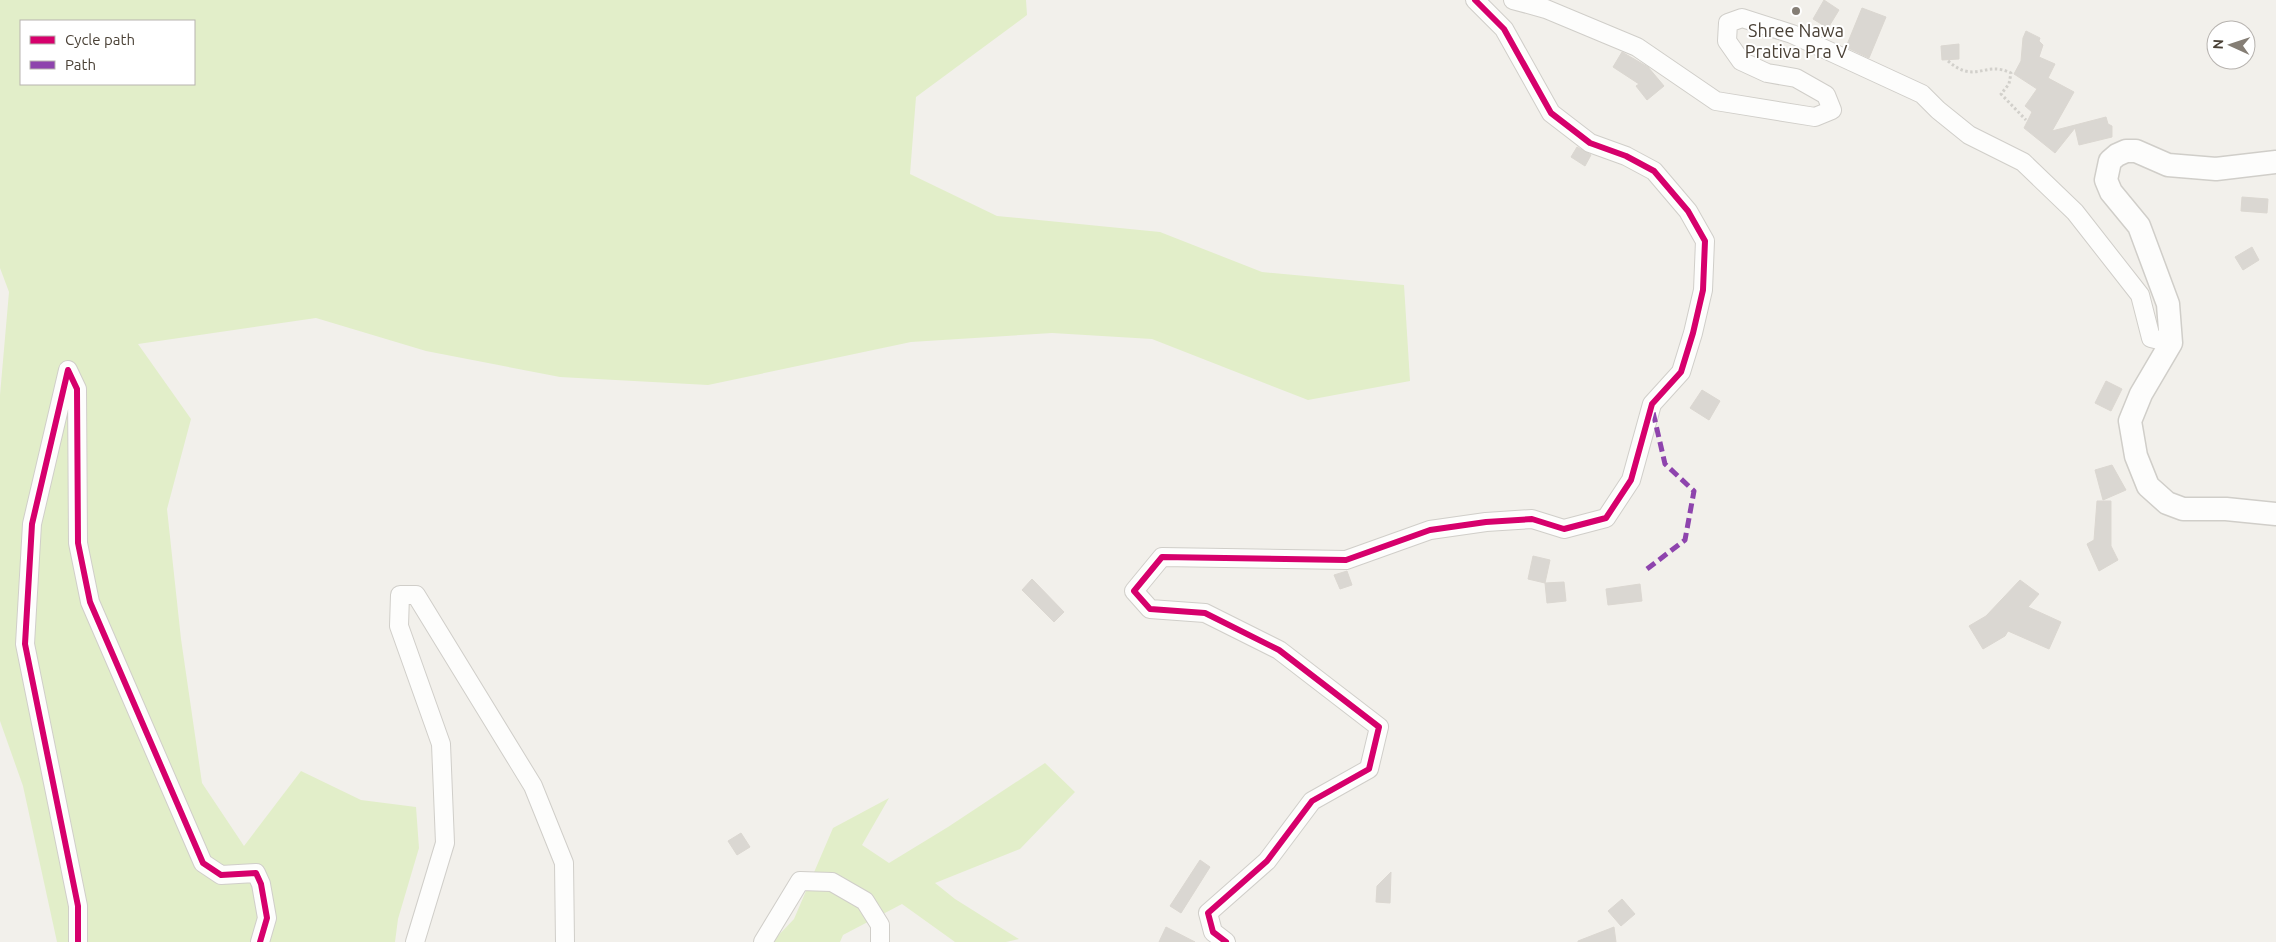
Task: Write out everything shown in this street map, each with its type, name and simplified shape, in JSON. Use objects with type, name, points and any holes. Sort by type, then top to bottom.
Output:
[{"type":"street","points":[[1226,942],[1213,932],[1208,913],[1267,861],[1312,801],[1369,769],[1379,727],[1279,650],[1205,613],[1150,609],[1134,591],[1162,557],[1346,560],[1430,530],[1486,522],[1532,519],[1564,529],[1606,518],[1631,480],[1652,404],[1681,372],[1693,333],[1703,290],[1705,241],[1688,211],[1654,172],[1626,156],[1590,143],[1551,114],[1504,29],[1475,0]]},
{"type":"street","points":[[1513,0],[1546,9],[1637,47],[1716,101],[1815,117],[1832,110],[1826,95],[1796,78],[1767,73],[1741,61],[1727,41],[1728,23],[1742,18],[1792,34],[1922,94],[1938,110],[1969,135],[2023,162],[2075,212],[2140,295],[2151,338],[2171,344]]},
{"type":"street","points":[[2276,162],[2216,169],[2168,165],[2136,151],[2126,151],[2117,154],[2110,161],[2106,180],[2111,192],[2139,226],[2168,304],[2171,344],[2141,394],[2130,421],[2136,456],[2148,486],[2167,502],[2183,509],[2226,509],[2276,514]]},
{"type":"street","points":[[78,942],[78,906],[25,644],[32,524],[68,370],[77,389],[78,543],[90,602],[203,863],[221,875],[256,873],[262,884],[267,918],[260,942]]},
{"type":"street","points":[[415,942],[445,843],[441,744],[399,626],[400,595],[416,595],[533,786],[564,863],[565,942]]},
{"type":"street","points":[[763,942],[800,882],[832,882],[865,901],[880,925],[880,942]]},
{"type":"path","points":[[1948,61],[1956,69],[1971,74],[1987,69],[2003,69],[2011,73],[2009,84],[2001,94],[2026,120]]},
{"type":"green space","points":[[0,0],[1026,0],[1027,15],[916,97],[910,174],[997,216],[1160,232],[1262,272],[1404,285],[1410,381],[1308,400],[1152,339],[1052,333],[911,342],[708,385],[560,377],[426,351],[316,318],[138,344],[191,419],[167,509],[181,639],[202,783],[244,846],[301,771],[361,800],[416,807],[419,848],[398,919],[395,942],[57,942],[23,786],[0,721],[0,395],[9,292],[0,268]]},
{"type":"green space","points":[[1045,763],[1075,792],[1020,849],[935,883],[955,899],[1019,939],[1006,942],[955,942],[902,904],[843,935],[840,942],[772,942],[794,919],[833,828],[889,798],[862,845],[889,863],[948,827]]},
{"type":"building","points":[[1824,0],[1839,10],[1828,28],[1813,19]]},
{"type":"building","points":[[1862,8],[1886,17],[1869,58],[1846,47]]},
{"type":"building","points":[[2026,31],[2040,38],[2039,41],[2043,45],[2039,57],[2055,64],[2048,78],[2074,92],[2052,131],[2106,117],[2108,124],[2112,126],[2112,137],[2079,145],[2075,128],[2055,153],[2024,128],[2032,112],[2025,106],[2037,89],[2014,74],[2021,61],[2023,38]]},
{"type":"building","points":[[1959,44],[1959,59],[1942,60],[1941,46]]},
{"type":"building","points":[[1622,52],[1648,67],[1664,86],[1647,100],[1636,86],[1639,84],[1613,67]]},
{"type":"building","points":[[1577,147],[1591,155],[1585,166],[1571,157]]},
{"type":"building","points":[[2242,197],[2268,199],[2267,213],[2241,211]]},
{"type":"building","points":[[2252,247],[2259,260],[2243,270],[2235,257]]},
{"type":"building","points":[[2106,381],[2122,389],[2111,411],[2095,403]]},
{"type":"building","points":[[1702,390],[1720,401],[1709,420],[1690,408]]},
{"type":"building","points":[[2112,465],[2126,490],[2103,500],[2095,470]]},
{"type":"building","points":[[2097,501],[2111,501],[2111,546],[2118,560],[2099,571],[2087,544],[2094,540]]},
{"type":"building","points":[[1533,556],[1550,560],[1545,583],[1528,579]]},
{"type":"building","points":[[1347,571],[1352,585],[1340,589],[1334,575]]},
{"type":"building","points":[[1032,579],[1064,612],[1054,622],[1022,590]]},
{"type":"building","points":[[2020,580],[2039,594],[2028,607],[2061,622],[2049,649],[2008,631],[2005,636],[1983,649],[1969,626],[1986,616]]},
{"type":"building","points":[[1564,582],[1566,601],[1547,603],[1545,583]]},
{"type":"building","points":[[1640,584],[1642,601],[1608,605],[1606,589]]},
{"type":"building","points":[[741,833],[750,847],[737,855],[728,841]]},
{"type":"building","points":[[1200,860],[1210,867],[1181,913],[1170,906]]},
{"type":"building","points":[[1391,872],[1390,903],[1376,902],[1377,886]]},
{"type":"building","points":[[1622,899],[1635,914],[1621,926],[1608,911]]},
{"type":"building","points":[[1166,927],[1195,942],[1159,942]]},
{"type":"building","points":[[1614,927],[1616,942],[1578,942],[1578,941]]},
{"type":"marked path","points":[[1647,569],[1685,540],[1694,491],[1665,464],[1653,412]]},
{"type":"cycle path","points":[[1226,942],[1213,932],[1208,913],[1267,861],[1312,801],[1369,769],[1379,727],[1279,650],[1205,613],[1150,609],[1134,591],[1162,557],[1346,560],[1430,530],[1486,522],[1532,519],[1564,529],[1606,518],[1631,480],[1652,404],[1681,372],[1693,333],[1703,290],[1705,241],[1688,211],[1654,171],[1626,156],[1590,143],[1551,113],[1504,29],[1475,0]]},
{"type":"cycle path","points":[[78,942],[78,906],[25,644],[32,524],[68,370],[77,389],[78,543],[90,602],[203,863],[221,875],[256,873],[261,884],[267,918],[260,942]]},
{"type":"place","name":"Shree Nawa Prativa Pra V","points":[[1796,11]]}]
